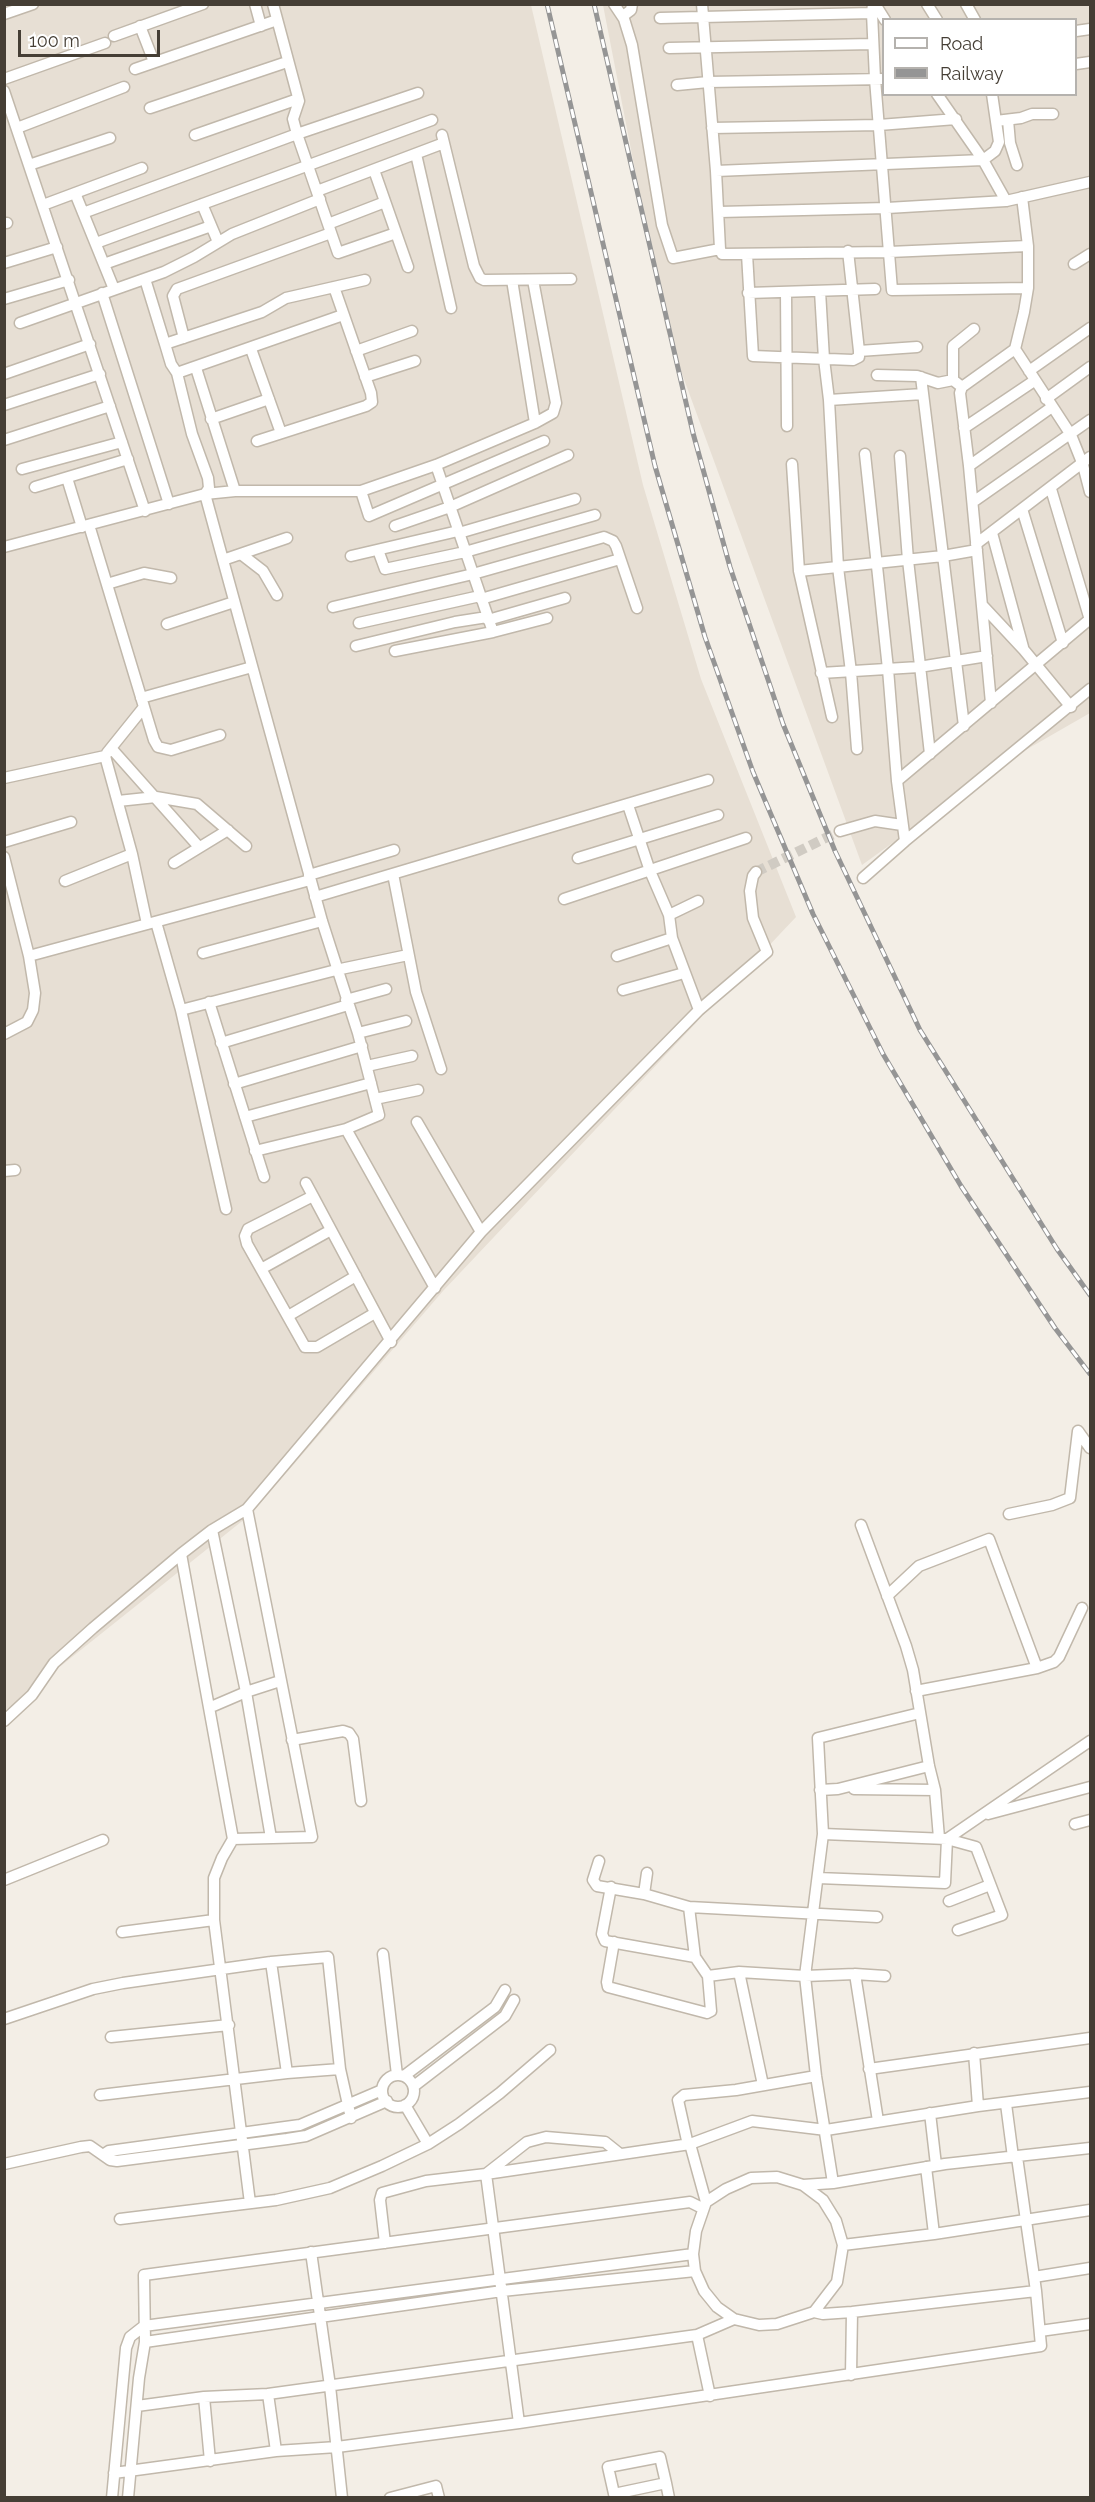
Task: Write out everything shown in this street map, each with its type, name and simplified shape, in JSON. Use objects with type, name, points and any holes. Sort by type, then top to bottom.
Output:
[{"type":"street","points":[[4,14],[33,4]]},
{"type":"street","points":[[114,36],[202,4]]},
{"type":"street","points":[[255,4],[261,26]]},
{"type":"street","points":[[273,4],[298,99],[293,119],[338,253],[396,233]]},
{"type":"street","points":[[614,4],[622,16],[637,74],[662,225],[673,258],[720,249]]},
{"type":"street","points":[[622,16],[631,10],[632,4]]},
{"type":"street","points":[[702,4],[720,249],[725,255],[889,252],[1028,246]]},
{"type":"street","points":[[927,4],[936,18]]},
{"type":"street","points":[[966,4],[974,18]]},
{"type":"street","points":[[660,18],[873,7],[873,44],[879,79],[879,124],[892,290],[1028,288]]},
{"type":"street","points":[[135,69],[277,20]]},
{"type":"street","points":[[140,26],[154,62]]},
{"type":"street","points":[[4,79],[105,43]]},
{"type":"street","points":[[669,48],[873,44]]},
{"type":"street","points":[[150,108],[287,62]]},
{"type":"street","points":[[677,85],[708,82],[879,79]]},
{"type":"street","points":[[17,128],[124,87]]},
{"type":"street","points":[[4,91],[145,511]]},
{"type":"street","points":[[83,213],[297,134],[418,93]]},
{"type":"street","points":[[939,96],[1006,201]]},
{"type":"street","points":[[716,171],[982,160],[998,147],[992,96]]},
{"type":"street","points":[[195,135],[298,99]]},
{"type":"street","points":[[996,121],[1021,118],[1032,114],[1053,114]]},
{"type":"street","points":[[712,128],[879,124],[956,119]]},
{"type":"street","points":[[96,243],[432,120]]},
{"type":"street","points":[[1008,120],[1010,143],[1017,165]]},
{"type":"street","points":[[29,165],[110,138]]},
{"type":"street","points":[[20,323],[145,279],[194,257],[232,234],[374,170],[416,154],[443,139],[476,273],[484,280],[571,279]]},
{"type":"street","points":[[416,154],[451,308]]},
{"type":"street","points":[[43,205],[142,168]]},
{"type":"street","points":[[374,170],[408,267]]},
{"type":"street","points":[[719,212],[887,208],[1006,201],[1090,182]]},
{"type":"street","points":[[75,193],[114,289]]},
{"type":"street","points":[[991,704],[973,502],[960,393],[962,387],[1015,349],[1028,288],[1028,246],[1022,197]]},
{"type":"street","points":[[184,338],[173,296],[177,289],[330,229],[385,202]]},
{"type":"street","points":[[202,204],[218,242]]},
{"type":"street","points":[[104,264],[211,226]]},
{"type":"street","points":[[4,263],[57,247]]},
{"type":"street","points":[[747,254],[753,356],[857,360],[859,351],[848,251]]},
{"type":"street","points":[[1074,264],[1090,254]]},
{"type":"street","points":[[145,279],[171,364],[177,373],[192,434],[208,478],[209,488],[205,495],[234,603],[315,897],[336,970],[362,1046],[380,1115],[346,1129],[255,1151]]},
{"type":"street","points":[[4,299],[69,280]]},
{"type":"street","points":[[165,344],[262,312],[286,298],[365,280]]},
{"type":"street","points":[[512,280],[535,423]]},
{"type":"street","points":[[4,547],[205,495],[235,491],[361,491],[436,465],[535,423],[553,413],[556,403],[533,280]]},
{"type":"street","points":[[257,441],[370,404],[372,399],[334,287]]},
{"type":"street","points":[[748,293],[876,289]]},
{"type":"street","points":[[820,291],[829,400],[838,567],[851,672],[857,749]]},
{"type":"street","points":[[786,292],[787,426]]},
{"type":"street","points":[[102,293],[169,504]]},
{"type":"street","points":[[177,373],[343,315]]},
{"type":"street","points":[[964,428],[1090,328]]},
{"type":"street","points":[[953,380],[953,346],[974,329]]},
{"type":"street","points":[[356,351],[412,331]]},
{"type":"street","points":[[4,374],[90,344]]},
{"type":"street","points":[[859,351],[917,347]]},
{"type":"street","points":[[250,349],[280,434]]},
{"type":"street","points":[[1015,349],[1087,461],[1090,492]]},
{"type":"street","points":[[365,377],[415,361]]},
{"type":"street","points":[[969,466],[1049,403],[1090,367]]},
{"type":"street","points":[[196,368],[235,491]]},
{"type":"street","points":[[4,405],[100,374]]},
{"type":"street","points":[[877,375],[921,377],[938,383],[953,380],[962,387]]},
{"type":"street","points":[[921,377],[964,726]]},
{"type":"street","points":[[829,400],[923,394]]},
{"type":"street","points":[[211,419],[269,399]]},
{"type":"street","points":[[5,438],[110,406]]},
{"type":"street","points":[[973,502],[1090,420]]},
{"type":"street","points":[[361,491],[369,516],[544,441]]},
{"type":"street","points":[[22,469],[122,442]]},
{"type":"street","points":[[865,454],[905,841]]},
{"type":"street","points":[[395,525],[450,507],[568,456]]},
{"type":"street","points":[[900,456],[908,560],[930,754]]},
{"type":"street","points":[[35,487],[128,459]]},
{"type":"street","points":[[799,571],[943,556],[977,547],[1022,509],[1087,461]]},
{"type":"street","points":[[792,464],[799,571],[832,717]]},
{"type":"street","points":[[436,465],[493,632]]},
{"type":"street","points":[[67,477],[107,584],[142,703],[158,747],[165,750],[220,735]]},
{"type":"street","points":[[897,781],[1090,619],[1051,489]]},
{"type":"street","points":[[351,556],[458,532],[575,499]]},
{"type":"street","points":[[1022,509],[1063,643]]},
{"type":"street","points":[[378,550],[385,569],[465,552],[595,515]]},
{"type":"street","points":[[992,533],[1024,650]]},
{"type":"street","points":[[333,607],[473,574],[604,537],[613,540],[637,608]]},
{"type":"street","points":[[223,560],[287,538]]},
{"type":"street","points":[[241,554],[262,571],[277,595]]},
{"type":"street","points":[[358,623],[481,597],[620,559]]},
{"type":"street","points":[[107,584],[144,573],[171,578]]},
{"type":"street","points":[[356,646],[455,622],[488,618],[565,598]]},
{"type":"street","points":[[167,624],[234,603]]},
{"type":"street","points":[[982,605],[1024,650],[1071,707]]},
{"type":"street","points":[[395,651],[493,632],[547,618]]},
{"type":"street","points":[[821,674],[920,667],[987,656]]},
{"type":"street","points":[[4,778],[108,752],[142,703],[252,667]]},
{"type":"street","points":[[863,879],[905,841],[1071,707],[1090,689]]},
{"type":"street","points":[[108,752],[156,797],[198,848]]},
{"type":"street","points":[[108,752],[132,854],[181,1010],[226,1209]]},
{"type":"street","points":[[315,897],[708,780]]},
{"type":"street","points":[[118,801],[156,797],[197,804],[246,846]]},
{"type":"street","points":[[628,805],[650,871],[669,915],[672,938],[699,1010]]},
{"type":"street","points":[[578,858],[718,815]]},
{"type":"street","points":[[840,831],[875,821],[902,825]]},
{"type":"street","points":[[4,842],[71,822]]},
{"type":"street","points":[[174,862],[228,830]]},
{"type":"street","points":[[564,898],[746,838]]},
{"type":"street","points":[[29,956],[310,878],[394,850]]},
{"type":"street","points":[[65,881],[132,854]]},
{"type":"street","points":[[4,857],[29,956],[35,993],[33,1010],[27,1022],[4,1034]]},
{"type":"street","points":[[4,1721],[32,1695],[54,1664],[181,1554],[212,1530],[247,1509],[391,1342],[481,1232],[699,1010],[767,952],[753,918],[750,891],[756,872]]},
{"type":"street","points":[[393,874],[418,1000],[441,1069]]},
{"type":"street","points":[[669,915],[698,901]]},
{"type":"street","points":[[203,953],[322,921]]},
{"type":"street","points":[[617,956],[672,938]]},
{"type":"street","points":[[181,1010],[336,970],[408,956]]},
{"type":"street","points":[[623,990],[684,973]]},
{"type":"street","points":[[221,1043],[386,989]]},
{"type":"street","points":[[209,1002],[264,1177]]},
{"type":"street","points":[[358,1033],[406,1021]]},
{"type":"street","points":[[234,1084],[362,1046]]},
{"type":"street","points":[[367,1066],[412,1056]]},
{"type":"street","points":[[245,1117],[371,1083]]},
{"type":"street","points":[[375,1099],[418,1090]]},
{"type":"street","points":[[417,1122],[481,1232]]},
{"type":"street","points":[[346,1129],[435,1288]]},
{"type":"street","points":[[306,1183],[391,1342]]},
{"type":"street","points":[[313,1196],[248,1229],[245,1236],[247,1244],[305,1347],[311,1348],[375,1313]]},
{"type":"street","points":[[261,1269],[331,1230]]},
{"type":"street","points":[[288,1316],[356,1276]]},
{"type":"street","points":[[1009,1514],[1052,1505],[1070,1498],[1078,1431],[1090,1448]]},
{"type":"street","points":[[233,1839],[312,1837],[247,1509]]},
{"type":"street","points":[[818,1878],[945,1883],[943,1839],[935,1790],[906,1646],[861,1525]]},
{"type":"street","points":[[212,1530],[246,1692],[271,1838]]},
{"type":"street","points":[[887,1596],[920,1566],[989,1539],[1037,1668]]},
{"type":"street","points":[[181,1554],[211,1707],[233,1839],[214,1878],[214,1920],[250,2203]]},
{"type":"street","points":[[916,1691],[1037,1668],[1054,1662],[1059,1657],[1082,1608]]},
{"type":"street","points":[[211,1707],[280,1681]]},
{"type":"street","points":[[833,2182],[816,2076],[805,1976],[823,1834],[818,1738],[920,1713]]},
{"type":"street","points":[[292,1740],[343,1731],[349,1733],[353,1739],[362,1801]]},
{"type":"street","points":[[943,1839],[1090,1741]]},
{"type":"street","points":[[838,1789],[929,1766]]},
{"type":"street","points":[[979,1817],[1090,1787]]},
{"type":"street","points":[[820,1790],[935,1790]]},
{"type":"street","points":[[1075,1824],[1090,1820]]},
{"type":"street","points":[[823,1834],[943,1839],[976,1847],[1002,1915],[958,1930]]},
{"type":"street","points":[[4,1880],[103,1840]]},
{"type":"street","points":[[599,1861],[594,1884],[689,1906],[877,1917]]},
{"type":"street","points":[[644,1894],[647,1873]]},
{"type":"street","points":[[949,1901],[990,1885]]},
{"type":"street","points":[[610,1887],[602,1939],[695,1957]]},
{"type":"street","points":[[614,1942],[607,1982],[612,1990],[707,2013],[711,2011],[708,1976],[695,1957],[689,1906]]},
{"type":"street","points":[[122,1932],[214,1920]]},
{"type":"street","points":[[383,1954],[401,2075],[414,2086]]},
{"type":"street","points":[[4,2019],[93,1989],[271,1962],[328,1958],[340,2069],[349,2112]]},
{"type":"street","points":[[271,1962],[287,2073]]},
{"type":"street","points":[[708,1976],[739,1972],[805,1976],[855,1974],[885,1976]]},
{"type":"street","points":[[739,1972],[764,2085]]},
{"type":"street","points":[[855,1974],[878,2121]]},
{"type":"street","points":[[4,2164],[90,2146],[110,2160],[126,2160],[306,2136],[382,2090],[387,2079],[401,2075],[495,2007],[505,1990]]},
{"type":"street","points":[[382,2090],[387,2101],[395,2106],[405,2105],[411,2100],[414,2086],[505,2016],[514,2000]]},
{"type":"street","points":[[111,2037],[229,2025]]},
{"type":"street","points":[[869,2069],[1090,2038]]},
{"type":"street","points":[[120,2219],[250,2203],[303,2195],[330,2188],[428,2144],[500,2093],[550,2050]]},
{"type":"street","points":[[974,2053],[978,2106]]},
{"type":"street","points":[[100,2096],[287,2073],[340,2069]]},
{"type":"street","points":[[816,2076],[684,2095],[678,2100],[704,2205],[696,2231],[693,2254],[695,2271],[704,2291],[717,2307],[734,2319],[759,2325],[777,2324],[813,2312],[823,2314],[852,2312],[1036,2291]]},
{"type":"street","points":[[385,2243],[380,2200],[382,2193],[426,2181],[689,2144],[752,2121],[826,2130],[978,2106],[1090,2092]]},
{"type":"street","points":[[103,2155],[109,2151],[300,2126],[387,2101]]},
{"type":"street","points":[[114,2474],[276,2451],[337,2447],[519,2423],[1041,2346],[1026,2220],[1006,2104]]},
{"type":"street","points":[[405,2105],[428,2144]]},
{"type":"street","points":[[930,2113],[934,2234]]},
{"type":"street","points":[[486,2174],[527,2142],[546,2137],[605,2142],[620,2154]]},
{"type":"street","points":[[803,2185],[931,2166],[1090,2148]]},
{"type":"street","points":[[486,2174],[519,2423]]},
{"type":"street","points":[[128,2498],[128,2473],[145,2342],[144,2275],[690,2202],[704,2205],[726,2189],[751,2178],[777,2177],[803,2185],[823,2200],[836,2221],[843,2245],[837,2282],[813,2312]]},
{"type":"street","points":[[843,2245],[934,2234],[1090,2210]]},
{"type":"street","points":[[311,2252],[330,2386],[342,2498]]},
{"type":"street","points":[[112,2498],[126,2348],[130,2337],[144,2326],[693,2254]]},
{"type":"street","points":[[1034,2277],[1090,2268]]},
{"type":"street","points":[[145,2342],[321,2319],[502,2291],[695,2271]]},
{"type":"street","points":[[851,2375],[852,2312]]},
{"type":"street","points":[[137,2406],[204,2397],[268,2394],[697,2335],[734,2319]]},
{"type":"street","points":[[1040,2331],[1090,2324]]},
{"type":"street","points":[[697,2335],[710,2396]]},
{"type":"street","points":[[268,2394],[276,2451]]},
{"type":"street","points":[[204,2397],[210,2461]]},
{"type":"street","points":[[666,2483],[614,2496],[608,2468],[660,2457],[666,2483],[669,2498]]},
{"type":"street","points":[[390,2498],[436,2486],[439,2498]]},
{"type":"shaded area","points":[[5,5],[531,5],[643,485],[701,679],[796,917],[443,1291],[251,1514],[57,1669],[41,1688],[5,1710]]},
{"type":"shaded area","points":[[603,5],[1090,5],[1090,713],[1003,763],[862,865],[666,330]]},
{"type":"tunnel","points":[[756,872],[840,831]]},
{"type":"railway","points":[[547,4],[655,466],[705,637],[753,772],[813,914],[883,1054],[961,1186],[1055,1328],[1090,1374]]},
{"type":"railway","points":[[594,4],[693,433],[730,567],[783,724],[835,851],[920,1030],[1057,1249],[1090,1295]]}]
